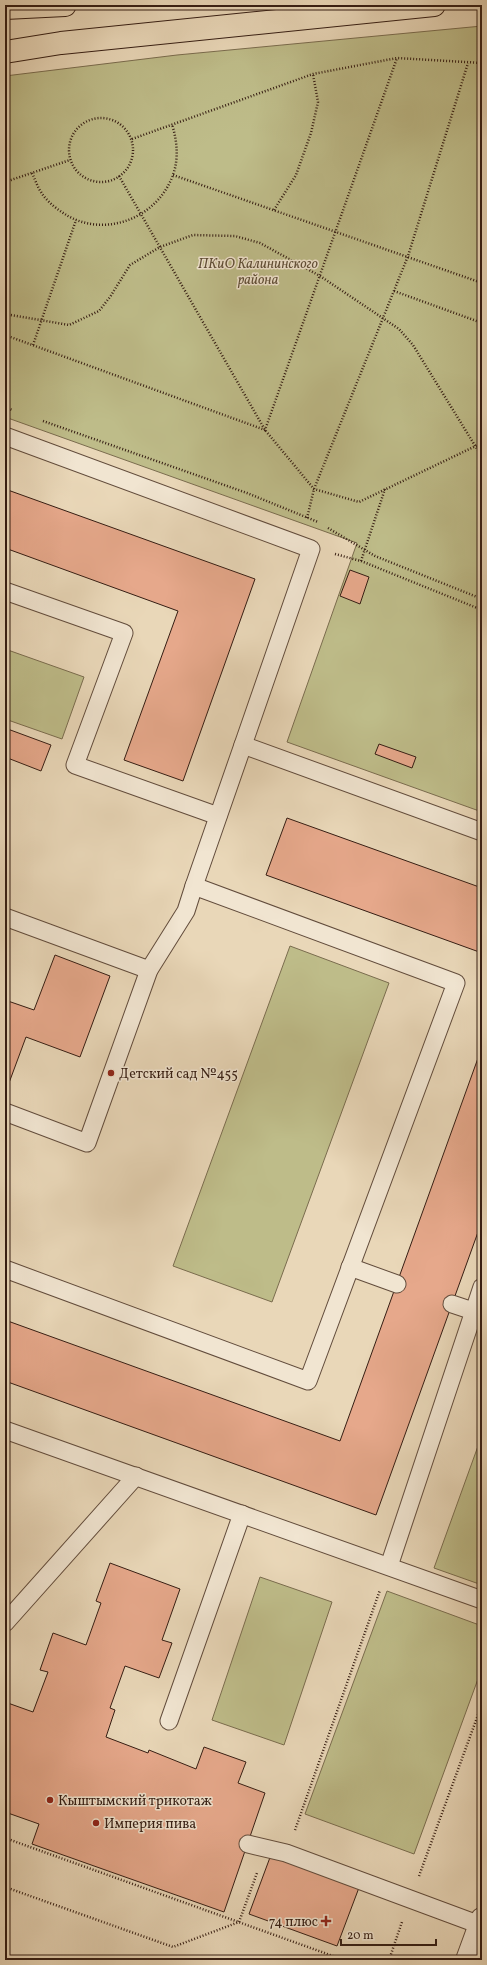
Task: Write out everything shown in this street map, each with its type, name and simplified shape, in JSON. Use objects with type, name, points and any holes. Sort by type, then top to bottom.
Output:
[{"type":"main road","points":[[5,8],[65,5]]},
{"type":"main road","points":[[5,52],[69,42],[434,5]]},
{"type":"street","points":[[466,1960],[481,1922]]},
{"type":"lane","points":[[5,436],[304,546],[243,745],[186,911],[149,970],[87,1143],[5,1112]]},
{"type":"lane","points":[[5,591],[124,633],[75,765],[218,816]]},
{"type":"lane","points":[[243,745],[482,832]]},
{"type":"lane","points":[[5,1269],[308,1381],[456,983],[194,886]]},
{"type":"lane","points":[[5,917],[149,970]]},
{"type":"lane","points":[[350,1267],[397,1284]]},
{"type":"lane","points":[[389,1566],[482,1287]]},
{"type":"lane","points":[[452,1304],[473,1311]]},
{"type":"lane","points":[[5,1430],[482,1600]]},
{"type":"lane","points":[[5,1623],[136,1476]]},
{"type":"lane","points":[[169,1721],[242,1514]]},
{"type":"lane","points":[[248,1844],[266,1847],[286,1853],[410,1900],[481,1922]]},
{"type":"path","points":[[265,430],[397,58]]},
{"type":"path","points":[[132,139],[313,74],[397,58],[482,63]]},
{"type":"path","points":[[468,63],[408,256],[314,489],[305,525],[304,546],[361,561],[482,610]]},
{"type":"path","points":[[274,210],[296,175],[311,133],[318,102],[313,74]]},
{"type":"path","points":[[103,117],[115,120],[125,128],[132,139],[134,153],[129,166],[119,176],[108,181],[97,182],[85,178],[76,171],[70,160],[68,148],[72,135],[79,125],[90,119],[103,117]]},
{"type":"path","points":[[32,173],[41,193],[56,209],[76,220],[92,224],[109,225],[126,222],[142,214],[155,204],[166,190],[173,175],[177,150],[172,124]]},
{"type":"path","points":[[5,182],[70,160]]},
{"type":"path","points":[[173,175],[482,283]]},
{"type":"path","points":[[119,176],[265,430],[314,489],[359,502],[482,443]]},
{"type":"path","points":[[33,345],[76,220]]},
{"type":"path","points":[[5,314],[42,319],[69,325],[99,311],[110,297],[130,265],[160,247],[193,235],[234,236],[260,243],[320,276],[399,329],[413,345],[482,457]]},
{"type":"path","points":[[394,290],[482,323]]},
{"type":"path","points":[[5,335],[265,430]]},
{"type":"path","points":[[361,561],[385,489]]},
{"type":"path","points":[[286,1853],[389,1566]]},
{"type":"path","points":[[389,1960],[482,1704]]},
{"type":"path","points":[[5,1838],[344,1960]]},
{"type":"path","points":[[5,1887],[173,1947],[239,1922],[266,1847]]},
{"type":"green space","name":"ПКиО Калининского района","points":[[482,26],[482,812],[287,742],[357,543],[5,417],[5,76],[177,55]]},
{"type":"green space","points":[[5,649],[84,677],[62,739],[5,719]]},
{"type":"green space","points":[[290,946],[389,983],[272,1302],[173,1266]]},
{"type":"green space","points":[[482,1435],[482,1585],[434,1568]]},
{"type":"green space","points":[[260,1577],[332,1602],[284,1745],[212,1720]]},
{"type":"green space","points":[[387,1591],[482,1626],[482,1668],[414,1854],[305,1814]]},
{"type":"building","points":[[5,489],[255,579],[183,781],[124,760],[178,611],[5,548]]},
{"type":"building","points":[[350,570],[369,577],[360,604],[340,596]]},
{"type":"building","points":[[5,728],[51,745],[41,771],[5,757]]},
{"type":"building","points":[[379,744],[416,757],[412,768],[375,754]]},
{"type":"building","points":[[287,818],[482,888],[482,953],[266,875]]},
{"type":"building","points":[[55,955],[110,976],[80,1057],[26,1037],[6,1091],[5,1000],[34,1010]]},
{"type":"building","points":[[482,1047],[482,1221],[376,1515],[5,1381],[5,1320],[340,1441]]},
{"type":"building","points":[[110,1563],[180,1589],[162,1640],[172,1643],[159,1678],[125,1666],[110,1708],[115,1710],[106,1737],[148,1753],[149,1750],[196,1769],[204,1747],[246,1762],[238,1783],[265,1793],[224,1912],[32,1844],[39,1824],[5,1812],[5,1702],[33,1712],[48,1672],[40,1670],[53,1633],[86,1645],[101,1603],[96,1601]]},
{"type":"building","points":[[272,1852],[360,1885],[337,1946],[249,1914]]},
{"type":"place","name":"Детский сад №455","points":[[111,1073]]},
{"type":"place","name":"Кыштымский трикотаж","points":[[50,1800]]},
{"type":"place","name":"Империя пива","points":[[96,1823]]},
{"type":"place","name":"74 плюс","points":[[326,1921]]}]
